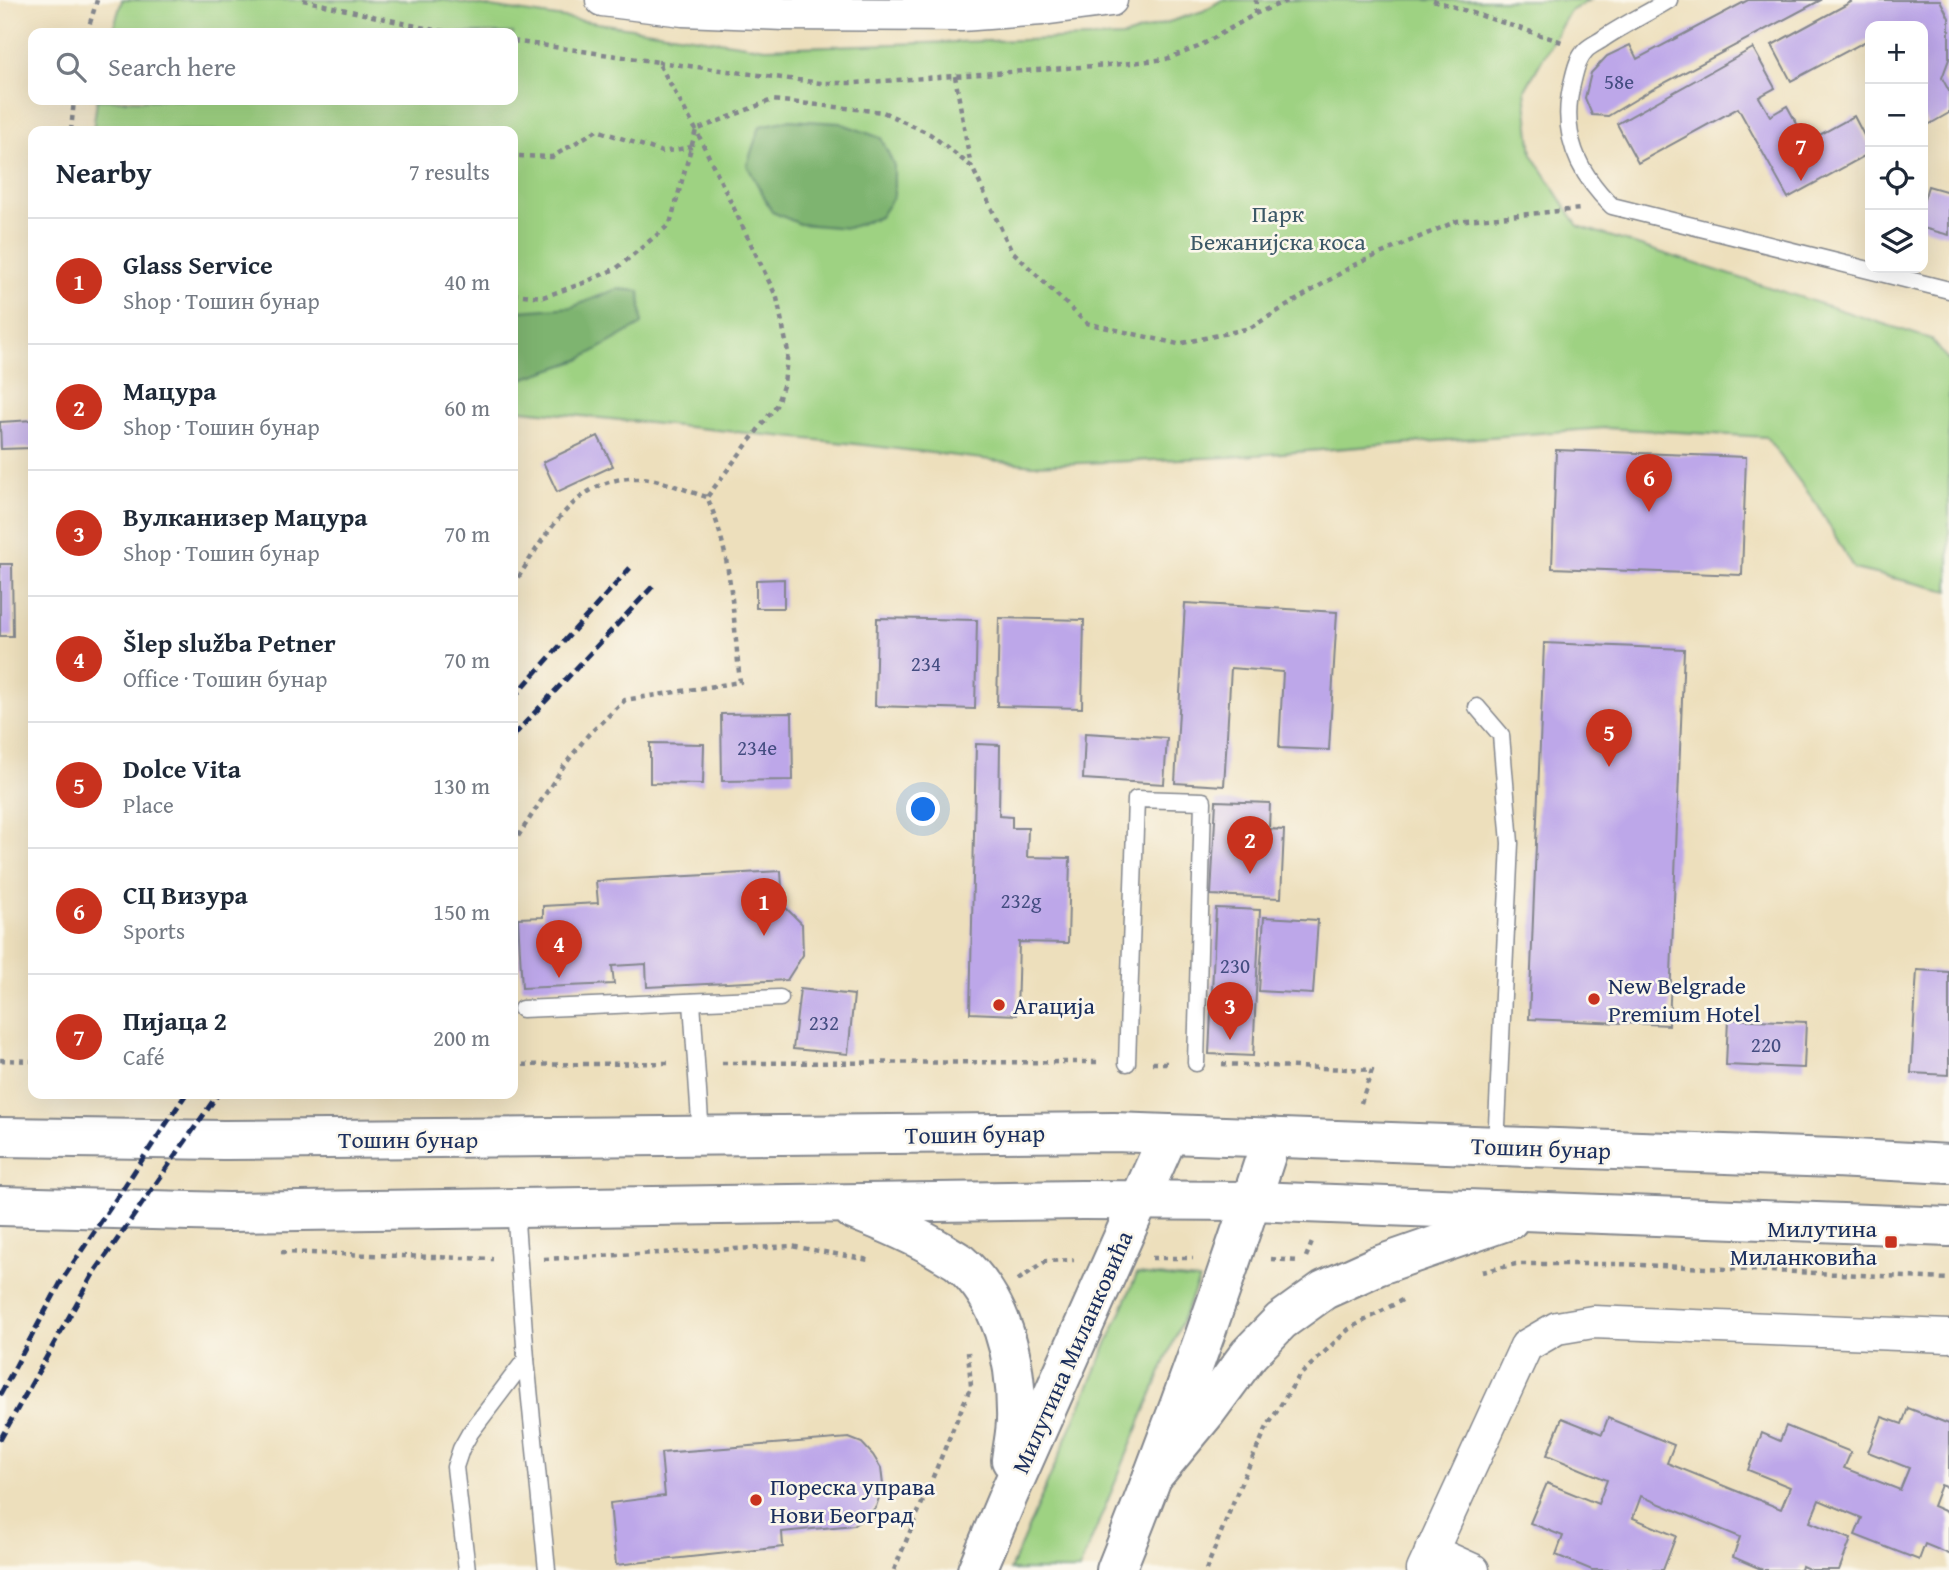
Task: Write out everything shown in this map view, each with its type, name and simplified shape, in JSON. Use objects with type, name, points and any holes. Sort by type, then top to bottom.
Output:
[{"type":"main road","name":"Тошин бунар","points":[[0,1138],[224,1140],[1114,1132],[1949,1164]]},
{"type":"main road","name":"Милутина Миланковића","points":[[977,1570],[1169,1134]]},
{"type":"main road","points":[[1116,1570],[1233,1257],[1272,1138]]},
{"type":"main road","points":[[0,1206],[228,1212],[1082,1200],[1252,1201],[1949,1227]]},
{"type":"main road","points":[[838,1205],[916,1236],[958,1261],[990,1300],[1004,1330],[1014,1378],[1017,1414],[1008,1496]]},
{"type":"main road","points":[[1153,1476],[1249,1354],[1281,1321],[1324,1290],[1377,1266],[1533,1212]]},
{"type":"street","points":[[602,0],[682,10],[784,14],[961,15],[1111,0]]},
{"type":"street","points":[[1473,1570],[1427,1561],[1526,1346],[1557,1328],[1593,1322],[1949,1336]]},
{"type":"lane","points":[[1670,0],[1586,50],[1576,66],[1568,115],[1572,143],[1594,188],[1612,206],[1949,290]]},
{"type":"lane","points":[[1477,707],[1501,735],[1510,843],[1496,1147]]},
{"type":"lane","points":[[1127,1063],[1136,799],[1203,801],[1196,1063]]},
{"type":"lane","points":[[522,1009],[780,998]]},
{"type":"lane","points":[[692,1002],[702,1136]]},
{"type":"lane","points":[[515,1208],[526,1359],[547,1570]]},
{"type":"lane","points":[[467,1570],[455,1467],[470,1433],[526,1359]]},
{"type":"path","points":[[89,28],[97,0]]},
{"type":"path","points":[[303,0],[425,28]]},
{"type":"path","points":[[1255,14],[1256,0]]},
{"type":"path","points":[[518,42],[821,83],[855,83],[1166,59],[1198,47],[1255,14],[1289,0]]},
{"type":"path","points":[[1433,0],[1586,50]]},
{"type":"path","points":[[658,62],[696,130],[777,298],[788,352],[784,383],[775,406],[707,497]]},
{"type":"path","points":[[955,76],[972,167],[1011,250],[1086,323],[1178,344],[1250,328],[1354,265],[1457,221],[1612,206]]},
{"type":"path","points":[[696,130],[772,100],[883,113],[930,134],[972,167]]},
{"type":"path","points":[[71,126],[74,105]]},
{"type":"path","points":[[519,156],[552,157],[597,130],[663,152],[692,148]]},
{"type":"path","points":[[518,294],[543,297],[617,268],[670,224],[696,130]]},
{"type":"path","points":[[518,579],[562,513],[586,492],[621,478],[654,480],[707,497],[717,519],[725,550],[740,682],[625,700],[588,735],[518,837]]},
{"type":"path","points":[[0,1060],[28,1061]]},
{"type":"path","points":[[518,1065],[1196,1063],[1372,1070],[1366,1088]]},
{"type":"path","points":[[1046,1261],[1233,1257],[1305,1261]]},
{"type":"path","points":[[1477,1273],[1516,1264],[1605,1264],[1949,1279]]},
{"type":"path","points":[[1206,1570],[1267,1427],[1299,1377],[1349,1329],[1403,1299]]},
{"type":"path","points":[[894,1570],[971,1386],[968,1347]]},
{"type":"green space","name":"Парк Бежанијска коса","points":[[122,0],[443,0],[765,48],[1122,37],[1203,11],[1222,0],[1590,0],[1569,12],[1525,90],[1532,154],[1578,226],[1931,339],[1949,361],[1949,591],[1854,569],[1818,506],[1766,437],[1605,428],[1230,457],[1033,465],[518,410],[518,126],[94,126],[96,105],[518,105],[518,28],[114,28]]},
{"type":"green space","points":[[789,120],[840,123],[881,138],[894,165],[894,196],[880,217],[848,228],[800,224],[772,212],[747,165],[760,126]]},
{"type":"green space","points":[[617,289],[640,291],[642,324],[579,360],[518,379],[518,311],[572,307]]},
{"type":"green space","points":[[1137,1274],[1199,1280],[1079,1570],[1010,1570]]},
{"type":"building","points":[[1748,0],[1821,0],[1653,89],[1608,116],[1592,115],[1585,98],[1591,73],[1607,56],[1630,45],[1637,59]]},
{"type":"building","points":[[1850,0],[1940,0],[1949,18],[1949,59],[1942,78],[1949,91],[1949,113],[1928,125],[1928,21],[1865,21],[1865,42],[1791,81],[1772,45],[1851,2]]},
{"type":"building","points":[[1753,48],[1775,88],[1759,97],[1770,116],[1787,106],[1807,142],[1854,116],[1865,137],[1865,156],[1788,198],[1738,108],[1638,163],[1617,124]]},
{"type":"building","points":[[1928,186],[1949,192],[1949,235],[1928,229]]},
{"type":"building","points":[[28,420],[28,448],[1,449],[0,422]]},
{"type":"building","points":[[598,436],[613,466],[557,492],[543,462]]},
{"type":"building","points":[[1556,450],[1746,457],[1742,575],[1552,568]]},
{"type":"building","points":[[0,564],[12,564],[13,636],[0,636]]},
{"type":"building","points":[[784,579],[784,608],[756,608],[756,580]]},
{"type":"building","points":[[1185,603],[1337,612],[1329,750],[1279,748],[1283,672],[1231,668],[1224,786],[1175,783]]},
{"type":"building","points":[[877,618],[977,620],[975,709],[875,706]]},
{"type":"building","points":[[999,618],[1084,620],[1082,708],[997,706]]},
{"type":"building","points":[[1544,643],[1684,649],[1669,1025],[1529,1019]]},
{"type":"building","points":[[792,713],[793,780],[722,781],[721,714]]},
{"type":"building","points":[[1085,733],[1167,738],[1164,784],[1083,779]]},
{"type":"building","points":[[650,743],[704,744],[703,784],[650,783]]},
{"type":"building","points":[[976,744],[1000,745],[999,816],[1012,817],[1012,828],[1028,828],[1027,857],[1070,858],[1068,943],[1019,942],[1017,1015],[970,1013]]},
{"type":"building","points":[[1216,801],[1270,803],[1269,829],[1284,830],[1281,898],[1211,895]]},
{"type":"building","points":[[781,871],[783,905],[802,924],[803,955],[787,980],[647,987],[646,964],[612,966],[614,984],[522,988],[518,918],[543,917],[543,906],[598,903],[596,881]]},
{"type":"building","points":[[1216,908],[1260,910],[1253,1056],[1209,1054]]},
{"type":"building","points":[[1264,917],[1318,920],[1313,994],[1259,991]]},
{"type":"building","points":[[1917,970],[1949,972],[1949,1075],[1911,1073]]},
{"type":"building","points":[[800,989],[854,995],[848,1054],[793,1049]]},
{"type":"building","points":[[1728,1019],[1806,1022],[1804,1068],[1726,1065]]},
{"type":"building","points":[[1908,1408],[1949,1424],[1949,1488],[1941,1485],[1933,1506],[1949,1513],[1949,1554],[1925,1544],[1919,1560],[1855,1535],[1862,1518],[1819,1500],[1810,1522],[1851,1539],[1839,1570],[1811,1570],[1802,1566],[1801,1570],[1763,1570],[1733,1557],[1740,1537],[1641,1496],[1633,1518],[1676,1536],[1663,1570],[1592,1570],[1556,1555],[1563,1536],[1530,1523],[1547,1483],[1598,1504],[1607,1480],[1547,1455],[1562,1418],[1602,1434],[1608,1418],[1674,1445],[1667,1463],[1781,1509],[1790,1487],[1748,1470],[1762,1433],[1780,1441],[1786,1426],[1851,1452],[1844,1468],[1900,1490],[1909,1468],[1868,1452],[1882,1417],[1902,1424]]},
{"type":"building","name":"Пореска управа Нови Београд","points":[[849,1438],[862,1443],[873,1455],[881,1468],[883,1485],[876,1507],[854,1525],[782,1532],[783,1547],[616,1565],[610,1503],[665,1496],[661,1453]]},
{"type":"railway","points":[[518,692],[631,567]]},
{"type":"railway","points":[[518,731],[654,585]]},
{"type":"railway","points":[[0,1395],[62,1280],[183,1099]]},
{"type":"railway","points":[[0,1440],[92,1276],[215,1099]]},
{"type":"place","name":"Пијаца 2","points":[[1801,181]]},
{"type":"place","name":"СЦ Визура","points":[[1649,512]]},
{"type":"place","name":"Dolce Vita","points":[[1609,767]]},
{"type":"place","name":"Мацура","points":[[1250,874]]},
{"type":"place","name":"Glass Service","points":[[764,936]]},
{"type":"place","name":"Šlep služba Petner","points":[[559,978]]},
{"type":"place","name":"New Belgrade Premium Hotel","points":[[1594,999]]},
{"type":"place","name":"Агација","points":[[999,1005]]},
{"type":"place","name":"Вулканизер Мацура","points":[[1230,1040]]},
{"type":"place","name":"Милутина Миланковића","points":[[1891,1242]]},
{"type":"place","name":"Пореска управа Нови Београд","points":[[756,1500]]}]
